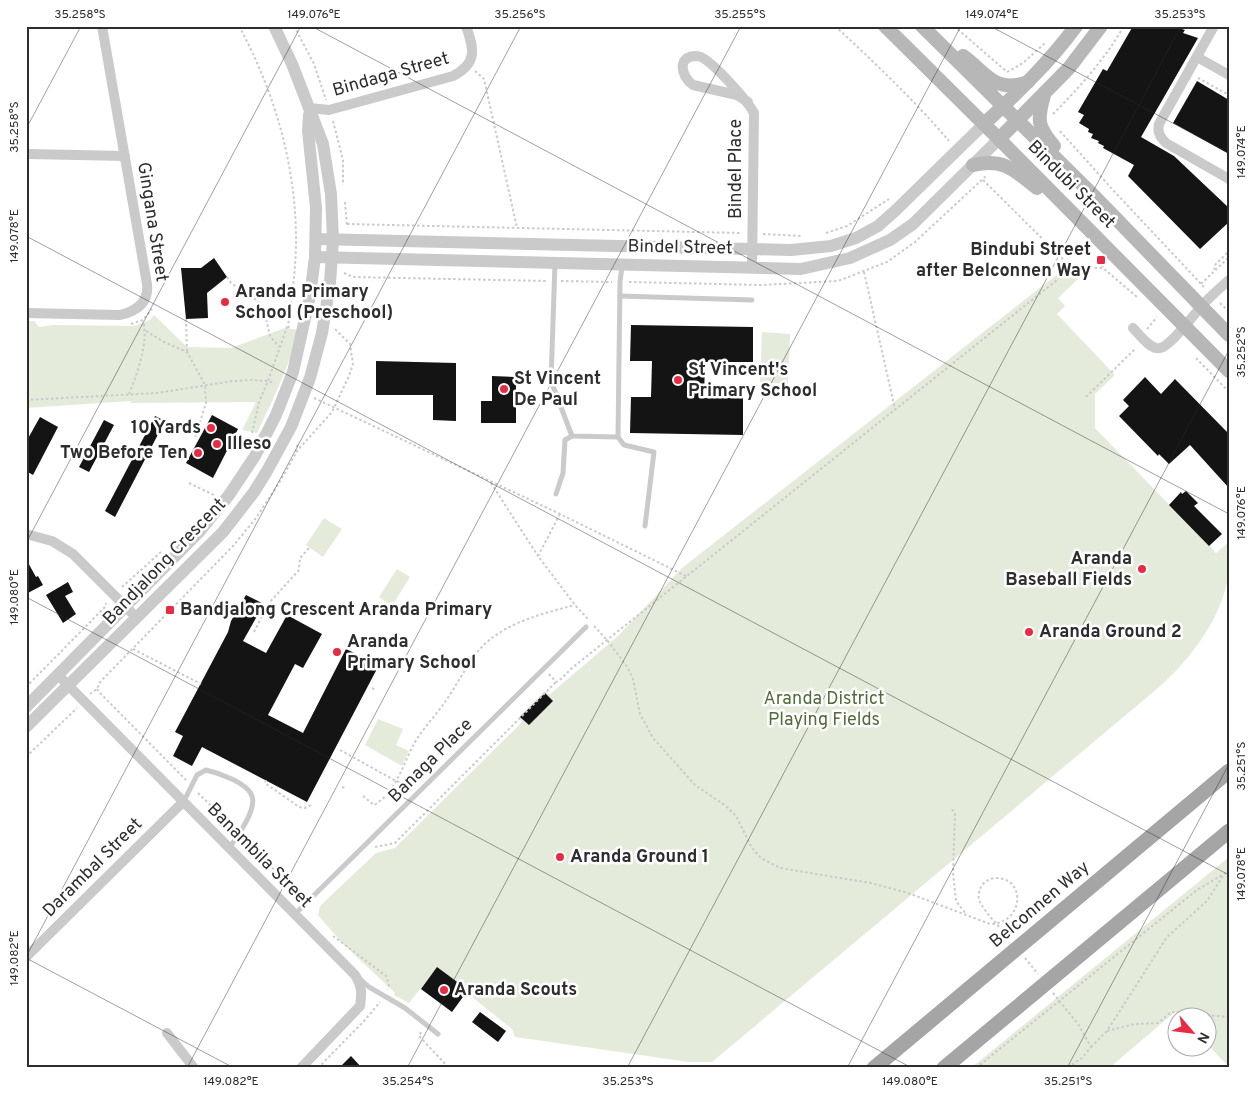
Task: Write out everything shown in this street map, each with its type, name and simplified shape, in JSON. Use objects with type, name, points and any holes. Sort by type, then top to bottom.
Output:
[{"type":"main road","name":"Bindubi Street","points":[[885,26],[1229,371]]},
{"type":"main road","points":[[984,124],[1029,82],[1058,50],[1076,26]]},
{"type":"main road","points":[[999,139],[1070,68],[1101,26]]},
{"type":"main road","name":"Bindubi Street","points":[[925,29],[1093,195],[1229,335]]},
{"type":"main road","points":[[925,29],[970,61],[994,82],[1006,86],[1015,86],[1029,82]]},
{"type":"main road","points":[[1044,95],[1040,120],[1042,131],[1093,195]]},
{"type":"main road","points":[[973,165],[984,162],[1004,164],[1078,219]]},
{"type":"main road","name":"Belconnen Way","points":[[874,1068],[1229,772]]},
{"type":"main road","points":[[944,1068],[1229,831]]},
{"type":"street","name":"Gingana Street","points":[[26,313],[120,315],[140,307],[146,299],[147,284],[102,26]]},
{"type":"street","name":"Bandjalong Crescent","points":[[26,727],[209,547],[254,492],[281,445],[310,378],[322,333],[330,282],[333,240],[331,194],[323,144],[292,64],[274,26]]},
{"type":"street","name":"Bindaga Street","points":[[309,108],[329,110],[453,76],[463,71],[468,65],[472,54],[471,42],[466,26]]},
{"type":"street","points":[[1214,26],[1159,124],[1158,134],[1166,143],[1229,179]]},
{"type":"street","name":"Bindel Place","points":[[748,102],[737,95],[693,85],[688,82],[683,74],[682,66],[690,57],[699,56],[707,60],[748,102],[754,113],[752,267]]},
{"type":"street","points":[[1197,57],[1229,75]]},
{"type":"street","name":"Bandjalong Crescent","points":[[26,707],[200,530],[229,494],[255,456],[282,401],[293,372],[310,296],[315,256],[316,190],[308,131],[309,108]]},
{"type":"street","name":"Bindel Street","points":[[316,239],[805,250],[831,246],[850,240],[878,226],[984,124]]},
{"type":"street","name":"Bindel Street","points":[[315,256],[801,268],[835,262],[857,255],[890,240],[913,224],[999,139]]},
{"type":"street","points":[[29,154],[125,156]]},
{"type":"street","points":[[850,240],[857,255]]},
{"type":"street","points":[[462,242],[464,260]]},
{"type":"street","points":[[622,264],[623,246]]},
{"type":"street","points":[[1137,332],[1151,346],[1160,348],[1166,345],[1212,295],[1229,280]]},
{"type":"street","points":[[26,534],[52,541],[73,554],[137,618]]},
{"type":"street","name":"Banambila Street","points":[[58,675],[355,975]]},
{"type":"street","name":"Darambal Street","points":[[26,957],[183,802]]},
{"type":"street","points":[[301,1068],[360,1006],[362,992],[360,983],[355,975]]},
{"type":"street","points":[[167,1033],[194,1068]]},
{"type":"lane","points":[[555,262],[551,381],[572,436]]},
{"type":"lane","points":[[622,264],[618,437],[624,445],[654,452],[645,526]]},
{"type":"lane","points":[[620,296],[752,300]]},
{"type":"lane","points":[[556,494],[563,473],[565,440],[572,436],[618,437]]},
{"type":"lane","name":"Banaga Place","points":[[294,914],[586,627]]},
{"type":"lane","points":[[183,802],[197,775],[206,770],[220,773],[248,790],[253,802],[239,834],[229,848]]},
{"type":"lane","points":[[355,975],[369,987],[405,1008],[438,1034]]},
{"type":"path","points":[[239,26],[256,58],[277,113],[285,143],[294,199],[296,242],[290,318],[259,402],[251,440]]},
{"type":"path","points":[[835,26],[926,114],[950,143],[955,138]]},
{"type":"path","points":[[954,26],[1007,72],[1023,63],[1051,38]]},
{"type":"path","points":[[1049,119],[1103,59],[1124,26]]},
{"type":"path","points":[[468,65],[484,79],[517,228]]},
{"type":"path","points":[[1188,72],[1229,95]]},
{"type":"path","points":[[1056,127],[1229,312]]},
{"type":"path","points":[[915,242],[989,173]]},
{"type":"path","points":[[982,179],[1072,268]]},
{"type":"path","points":[[818,234],[847,226],[892,196]]},
{"type":"path","points":[[347,224],[809,235]]},
{"type":"path","points":[[1216,270],[1215,265],[1229,251]]},
{"type":"path","points":[[1201,284],[1229,257]]},
{"type":"path","points":[[1101,260],[1103,268],[1140,300]]},
{"type":"path","points":[[375,847],[395,843],[572,668],[895,408],[1072,268],[1103,268]]},
{"type":"path","points":[[864,271],[895,408]]},
{"type":"path","points":[[344,273],[353,277]]},
{"type":"path","points":[[228,277],[231,283],[258,301],[265,314],[270,336],[279,347]]},
{"type":"path","points":[[1086,397],[1138,345],[1136,342],[1137,332],[1158,316]]},
{"type":"path","points":[[129,395],[137,374],[146,331],[143,320]]},
{"type":"path","points":[[186,320],[187,352],[205,385],[206,403],[195,438]]},
{"type":"path","points":[[288,324],[289,331]]},
{"type":"path","points":[[296,453],[332,412],[353,364],[350,344],[335,329]]},
{"type":"path","points":[[146,331],[164,342],[187,352]]},
{"type":"path","points":[[26,400],[157,393],[242,380],[268,381],[278,384]]},
{"type":"path","points":[[314,398],[560,514],[687,577]]},
{"type":"path","points":[[173,424],[178,426]]},
{"type":"path","points":[[364,796],[374,805],[382,798],[396,780],[415,743],[436,716],[479,651],[490,640],[516,623],[575,605],[538,556],[490,481]]},
{"type":"path","points":[[189,483],[214,495],[210,500]]},
{"type":"path","points":[[538,556],[560,514]]},
{"type":"path","points":[[254,632],[269,603],[298,570],[300,558],[309,548]]},
{"type":"path","points":[[26,687],[105,607],[113,594],[163,550]]},
{"type":"path","points":[[607,640],[631,674],[640,714],[653,738],[695,785],[726,806],[736,816],[743,826],[752,848],[761,858],[780,868],[871,883],[908,893],[990,924],[996,924],[999,924],[1002,923],[1009,919],[1016,910],[1018,898],[1015,890],[1006,880],[996,878],[987,881],[980,888],[979,895],[980,902],[991,916],[998,924],[1004,932],[1010,939]]},
{"type":"path","points":[[133,649],[201,684]]},
{"type":"path","points":[[544,668],[556,682]]},
{"type":"path","points":[[372,688],[376,690]]},
{"type":"path","points":[[26,757],[88,695],[97,689],[286,882],[288,890],[299,898]]},
{"type":"path","points":[[340,750],[403,783],[415,795]]},
{"type":"path","points":[[266,780],[264,783],[299,807],[305,808],[313,804]]},
{"type":"path","points":[[952,809],[955,814],[954,873],[956,901],[966,914]]},
{"type":"path","points":[[1068,1068],[1082,1058],[1107,1031],[1167,937],[1207,901],[1227,871]]},
{"type":"path","points":[[976,1068],[1197,890],[1227,871]]},
{"type":"path","points":[[330,934],[386,976],[389,985]]},
{"type":"path","points":[[1022,955],[1041,978]]},
{"type":"path","points":[[1053,994],[1078,1024],[1091,1047]]},
{"type":"path","points":[[318,1068],[379,1004]]},
{"type":"path","points":[[1107,1031],[1134,1024],[1158,1022],[1172,1012],[1229,1017]]},
{"type":"path","points":[[426,1024],[419,1036],[449,1068]]},
{"type":"green space","name":"Aranda District Playing Fields","points":[[1064,269],[1079,278],[1058,298],[1065,306],[1057,314],[1115,375],[1095,394],[1095,428],[1216,553],[1229,542],[1228,577],[1218,609],[1202,638],[1170,677],[712,1062],[689,1062],[515,1037],[512,1029],[442,973],[426,993],[420,989],[409,1003],[394,995],[395,993],[342,943],[318,915],[320,906],[376,853],[395,848],[522,722],[519,717],[545,691],[549,695],[618,636],[682,568]]},
{"type":"green space","points":[[154,315],[187,347],[231,348],[285,328],[299,330],[286,370],[257,433],[242,430],[256,402],[130,403],[131,401],[26,408],[26,321],[34,321],[39,327],[52,325],[134,326],[150,320]]},
{"type":"green space","points":[[762,332],[790,334],[788,384],[760,382]]},
{"type":"green space","points":[[324,518],[342,529],[323,557],[306,545]]},
{"type":"green space","points":[[397,569],[410,577],[392,606],[379,597]]},
{"type":"green space","points":[[378,719],[403,729],[396,745],[409,751],[402,766],[365,745]]},
{"type":"green space","points":[[1229,857],[1229,1067],[1218,1055],[1218,1006],[1168,1006],[1168,1018],[1109,1068],[971,1068]]},
{"type":"building","points":[[1133,26],[1172,26],[1185,30],[1183,33],[1198,38],[1141,137],[1174,156],[1229,208],[1229,222],[1200,249],[1128,176],[1134,165],[1103,148],[1104,146],[1098,143],[1099,141],[1091,138],[1093,134],[1088,132],[1089,129],[1079,123],[1084,115],[1078,112],[1103,69],[1107,71]]},
{"type":"building","points":[[1197,81],[1229,100],[1229,154],[1173,123]]},
{"type":"building","points":[[214,258],[227,277],[207,293],[208,318],[186,319],[181,268],[201,268]]},
{"type":"building","name":"St Vincent's Primary School","points":[[631,325],[753,327],[753,362],[705,362],[704,398],[743,398],[743,435],[630,433],[631,397],[651,397],[652,361],[630,361]]},
{"type":"building","points":[[376,361],[456,363],[456,421],[433,420],[433,395],[376,395]]},
{"type":"building","name":"St Vincent De Paul","points":[[492,376],[516,377],[516,423],[481,423],[481,401],[492,401]]},
{"type":"building","points":[[1145,377],[1161,394],[1175,379],[1229,434],[1229,488],[1190,445],[1169,464],[1159,454],[1158,456],[1119,416],[1129,406],[1123,400]]},
{"type":"building","points":[[212,415],[238,429],[213,478],[186,463]]},
{"type":"building","points":[[155,416],[165,421],[115,517],[105,511]]},
{"type":"building","points":[[40,417],[58,427],[33,475],[26,471],[26,442]]},
{"type":"building","points":[[104,420],[114,425],[89,472],[79,467]]},
{"type":"building","points":[[1186,491],[1198,503],[1194,506],[1222,534],[1209,546],[1169,505],[1181,492],[1182,494]]},
{"type":"building","points":[[26,559],[43,585],[26,594]]},
{"type":"building","points":[[68,582],[73,592],[65,596],[76,614],[63,623],[46,595]]},
{"type":"building","points":[[246,595],[264,604],[243,641],[266,653],[287,615],[322,634],[303,668],[295,664],[268,715],[303,733],[346,649],[379,665],[307,802],[202,747],[192,766],[173,756],[183,736],[175,732]]},
{"type":"building","points":[[545,693],[553,701],[529,725],[520,717]]},
{"type":"building","name":"Aranda Scouts","points":[[437,967],[468,990],[452,1012],[421,989]]},
{"type":"building","points":[[480,1012],[506,1031],[498,1042],[472,1022]]},
{"type":"building","points":[[351,1056],[362,1068],[339,1068]]},
{"type":"place","name":"Bindubi Street after Belconnen Way","points":[[1101,260]]},
{"type":"place","name":"Aranda Primary School (Preschool)","points":[[225,302]]},
{"type":"place","name":"St Vincent's Primary School","points":[[678,380]]},
{"type":"place","name":"St Vincent De Paul","points":[[504,389]]},
{"type":"place","name":"10 Yards","points":[[211,428]]},
{"type":"place","name":"Illeso","points":[[217,444]]},
{"type":"place","name":"Two Before Ten","points":[[198,453]]},
{"type":"place","name":"Aranda Baseball Fields","points":[[1142,569]]},
{"type":"place","name":"Bandjalong Crescent Aranda Primary","points":[[170,610]]},
{"type":"place","name":"Aranda Ground 2","points":[[1029,632]]},
{"type":"place","name":"Aranda Primary School","points":[[337,652]]},
{"type":"place","name":"Aranda Ground 1","points":[[560,857]]},
{"type":"place","name":"Aranda Scouts","points":[[444,990]]}]
